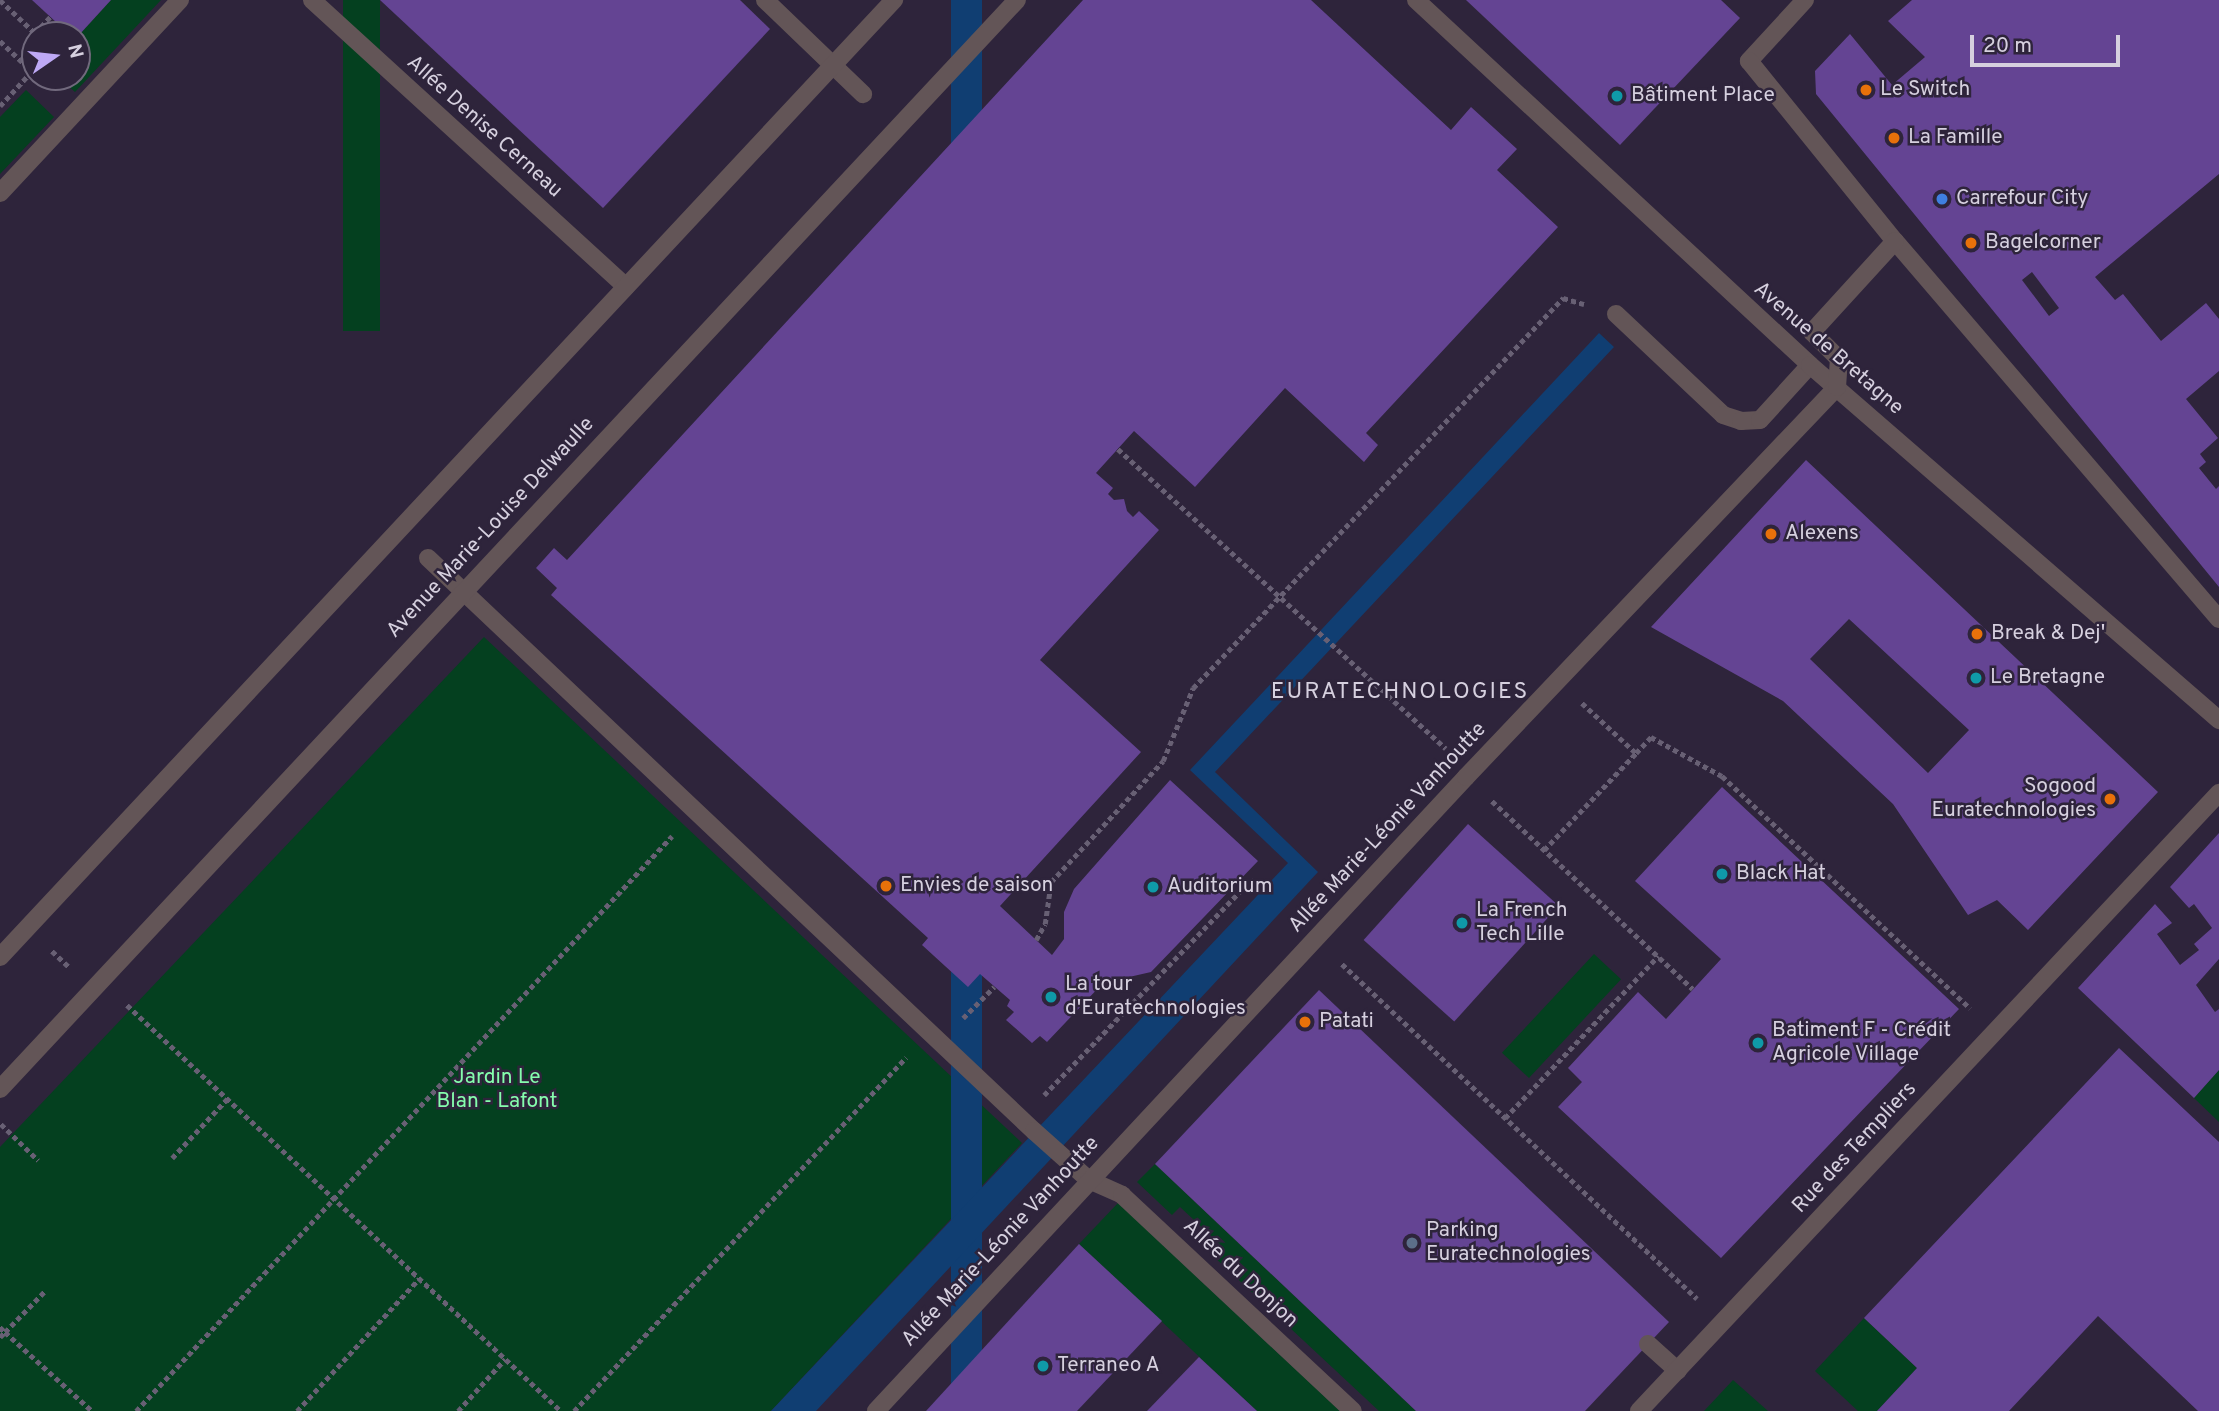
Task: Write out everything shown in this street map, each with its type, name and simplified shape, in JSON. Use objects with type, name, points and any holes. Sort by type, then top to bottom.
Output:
[{"type":"street","points":[[0,193],[180,0]]},
{"type":"street","name":"Allée Denise Cerneau","points":[[312,0],[626,288]]},
{"type":"street","points":[[765,0],[863,94]]},
{"type":"street","points":[[0,957],[894,0]]},
{"type":"street","name":"Avenue Marie-Louise Delwaulle","points":[[0,1088],[99,978],[1017,0]]},
{"type":"street","name":"Avenue de Bretagne","points":[[1416,0],[1810,365],[2219,720]]},
{"type":"street","points":[[1805,0],[1749,61],[1895,242],[2219,620]]},
{"type":"street","points":[[1837,387],[1839,359],[1812,332],[1895,242]]},
{"type":"street","points":[[1616,314],[1723,415],[1741,421],[1760,420],[1810,365]]},
{"type":"street","name":"Allée Marie-Léonie Vanhoutte","points":[[876,1411],[1469,774],[1837,387]]},
{"type":"street","points":[[428,558],[694,812],[1089,1180]]},
{"type":"street","name":"Rue des Templiers","points":[[1639,1411],[2219,793]]},
{"type":"street","name":"Allée du Donjon","points":[[1089,1180],[1122,1195],[1353,1411]]},
{"type":"street","points":[[1648,1344],[1678,1370]]},
{"type":"path","points":[[0,0],[35,33],[50,17]]},
{"type":"path","points":[[0,41],[21,61]]},
{"type":"path","points":[[0,106],[21,86]]},
{"type":"path","points":[[1036,940],[1045,924],[1051,882],[1163,761],[1193,688],[1280,594],[1563,298],[1616,314]]},
{"type":"path","points":[[1118,449],[1280,594],[1469,774],[1544,850],[1693,989]]},
{"type":"path","points":[[1558,681],[1636,753]]},
{"type":"path","points":[[1544,850],[1651,737],[1722,776],[1996,1032]]},
{"type":"path","points":[[136,1411],[694,812]]},
{"type":"path","points":[[1028,1125],[1251,880],[1263,890]]},
{"type":"path","points":[[1315,939],[1722,1323]]},
{"type":"path","points":[[1505,1118],[1658,956]]},
{"type":"path","points":[[99,978],[561,1411]]},
{"type":"path","points":[[574,1411],[917,1046]]},
{"type":"path","points":[[172,1158],[228,1098]]},
{"type":"path","points":[[0,1124],[38,1160]]},
{"type":"path","points":[[296,1411],[419,1279]]},
{"type":"path","points":[[0,1338],[44,1292]]},
{"type":"path","points":[[0,1327],[92,1411]]},
{"type":"path","points":[[458,1411],[505,1359]]},
{"type":"green space","points":[[111,0],[161,0],[91,75],[91,22]]},
{"type":"green space","points":[[343,0],[380,0],[380,331],[343,331]]},
{"type":"green space","points":[[27,91],[54,117],[0,174],[0,117]]},
{"type":"green space","name":"Jardin Le Blan - Lafont","points":[[484,637],[1022,1143],[771,1411],[0,1411],[0,1147]]},
{"type":"green space","points":[[1594,954],[1621,979],[1529,1078],[1502,1053]]},
{"type":"green space","points":[[2219,1070],[2219,1122],[2194,1098]]},
{"type":"green space","points":[[1155,1164],[1416,1411],[1379,1411],[1211,1254],[1220,1244],[1180,1207],[1172,1215],[1137,1182]]},
{"type":"green space","points":[[1118,1203],[1340,1411],[1257,1411],[1079,1244]]},
{"type":"green space","points":[[1864,1318],[1917,1368],[1877,1411],[1858,1411],[1815,1371]]},
{"type":"green space","points":[[1733,1380],[1768,1411],[1704,1411]]},
{"type":"water","points":[[951,0],[982,0],[982,1393],[951,1393]]},
{"type":"water","points":[[1599,333],[1614,347],[1215,772],[1318,872],[816,1411],[771,1411],[1288,863],[1190,770]]},
{"type":"building","points":[[32,0],[111,0],[91,22],[55,21]]},
{"type":"building","points":[[380,0],[740,0],[770,29],[603,208]]},
{"type":"building","points":[[1083,0],[1311,0],[1451,130],[1471,107],[1517,149],[1497,170],[1558,227],[1366,433],[1378,445],[1364,462],[1285,388],[1195,487],[1134,431],[1096,473],[1113,488],[1108,494],[1114,500],[1124,499],[1127,511],[1133,517],[1139,511],[1159,530],[1040,660],[1141,752],[1000,906],[1052,955],[1064,939],[1064,912],[1074,889],[1170,780],[1258,861],[1151,972],[1103,983],[1047,1042],[1040,1036],[1032,1043],[1006,1020],[1014,1012],[1007,1006],[1010,1000],[980,974],[968,987],[922,945],[928,938],[551,595],[557,588],[536,568],[554,548],[567,560]]},
{"type":"building","name":"Bâtiment Place","points":[[1466,0],[1721,0],[1740,18],[1620,145]]},
{"type":"building","points":[[1912,0],[2219,0],[2219,174],[2095,277],[2115,300],[2123,294],[2161,341],[2206,303],[2219,319],[2219,371],[2186,399],[2218,438],[2200,454],[2206,462],[2199,468],[2216,489],[2219,486],[2219,587],[1816,94],[1815,71],[1850,34],[1892,85],[1925,57],[1888,21]],"holes":[[[2032,272],[2059,308],[2049,316],[2022,280]]]},
{"type":"building","name":"Le Bretagne","points":[[1806,460],[2158,792],[2028,930],[1997,900],[1968,915],[1893,804],[1783,701],[1651,627]],"holes":[[[1849,619],[1969,730],[1928,773],[1810,659]]]},
{"type":"building","name":"Batiment F - Crédit Agricole Village","points":[[1722,787],[1959,1009],[1721,1258],[1558,1107],[1582,1082],[1568,1068],[1638,992],[1666,1019],[1721,959],[1635,881]]},
{"type":"building","name":"La French Tech Lille","points":[[1468,824],[1559,906],[1454,1022],[1364,940]]},
{"type":"building","points":[[2219,833],[2219,959],[2196,985],[2215,1012],[2219,1009],[2219,1070],[2194,1098],[2078,988],[2155,904],[2172,923],[2157,934],[2180,965],[2199,950],[2194,944],[2212,928],[2194,904],[2189,908],[2170,887]]},
{"type":"building","name":"Parking Euratechnologies","points":[[1319,990],[1669,1322],[1585,1411],[1416,1411],[1155,1164]]},
{"type":"building","points":[[2119,1048],[2219,1142],[2219,1411],[2198,1411],[2098,1316],[2009,1411],[1877,1411],[1917,1368],[1864,1318]]},
{"type":"building","name":"Terraneo A","points":[[1079,1244],[1162,1321],[1077,1411],[926,1411]]},
{"type":"building","points":[[1199,1357],[1257,1411],[1147,1411]]},
{"type":"place","name":"Le Switch","points":[[1866,90]]},
{"type":"place","name":"Bâtiment Place","points":[[1617,96]]},
{"type":"place","name":"La Famille","points":[[1894,138]]},
{"type":"place","name":"Carrefour City","points":[[1942,199]]},
{"type":"place","name":"Bagelcorner","points":[[1971,243]]},
{"type":"place","name":"Alexens","points":[[1771,534]]},
{"type":"place","name":"Break & Dej'","points":[[1977,634]]},
{"type":"place","name":"Le Bretagne","points":[[1976,678]]},
{"type":"place","name":"Sogood Euratechnologies","points":[[2110,799]]},
{"type":"place","name":"Black Hat","points":[[1722,874]]},
{"type":"place","name":"Envies de saison","points":[[886,886]]},
{"type":"place","name":"Auditorium","points":[[1153,887]]},
{"type":"place","name":"La French Tech Lille","points":[[1462,923]]},
{"type":"place","name":"La tour d'Euratechnologies","points":[[1051,997]]},
{"type":"place","name":"Patati","points":[[1305,1022]]},
{"type":"place","name":"Batiment F - Crédit Agricole Village","points":[[1758,1043]]},
{"type":"place","name":"Parking Euratechnologies","points":[[1412,1243]]},
{"type":"place","name":"Terraneo A","points":[[1043,1366]]},
{"type":"district","name":"EURATECHNOLOGIES","points":[[1400,693]]}]
